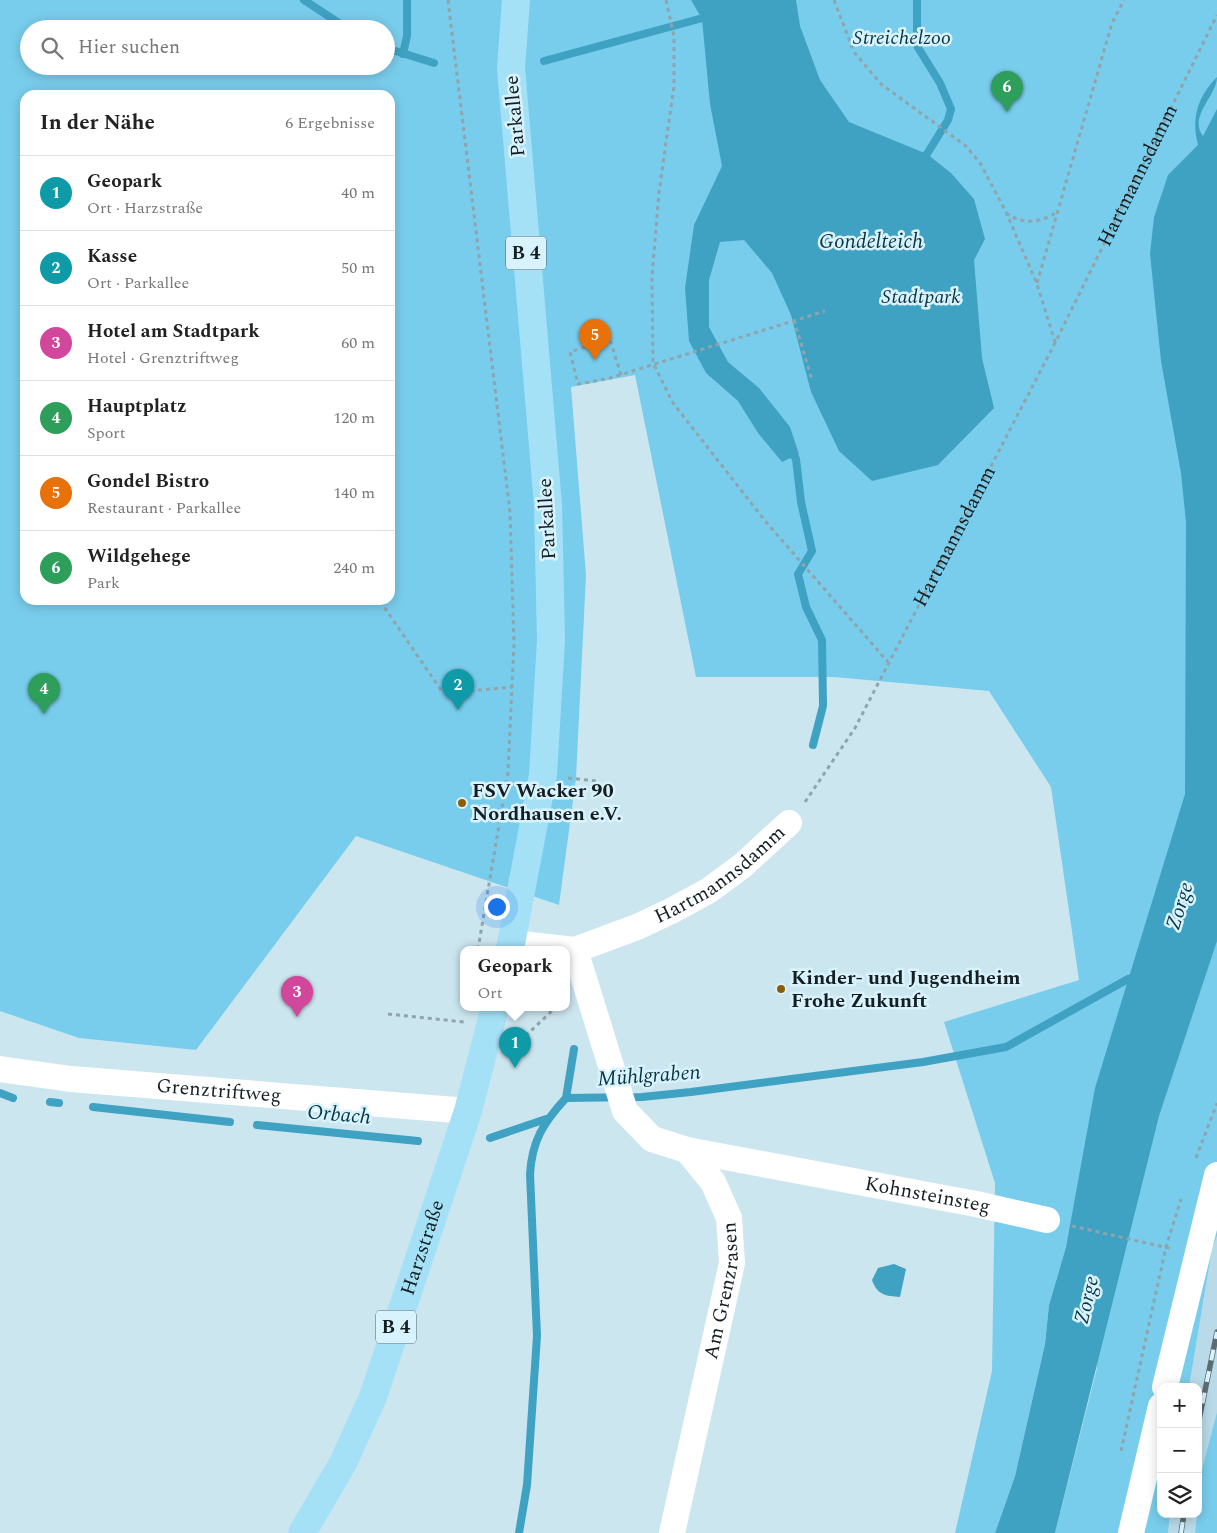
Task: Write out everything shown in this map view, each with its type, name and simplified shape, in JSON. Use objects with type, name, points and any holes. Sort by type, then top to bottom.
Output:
[{"type":"main road","name":"Parkallee","points":[[511,946],[543,775],[551,640],[548,505],[510,68],[516,0]]},
{"type":"main road","name":"Harzstraße","points":[[302,1533],[343,1463],[373,1397],[468,1111],[494,1011]]},
{"type":"street","name":"Hartmannsdamm","points":[[575,950],[671,912],[708,891],[742,866],[789,822]]},
{"type":"street","name":"Parkallee","points":[[570,950],[575,950]]},
{"type":"street","points":[[575,950],[625,1111],[652,1139],[687,1150]]},
{"type":"street","name":"Grenztriftweg","points":[[0,1069],[89,1081],[468,1111]]},
{"type":"street","name":"Kohnsteinsteg","points":[[687,1150],[976,1204],[1046,1220]]},
{"type":"street","name":"Am Grenzrasen","points":[[672,1533],[732,1263],[729,1218],[713,1182],[687,1150]]},
{"type":"street","points":[[1166,1383],[1217,1175]]},
{"type":"street","points":[[1131,1533],[1157,1423]]},
{"type":"path","points":[[448,0],[510,512],[514,644],[508,772],[479,946]]},
{"type":"path","points":[[666,0],[668,16],[674,36],[674,86],[659,192],[652,277],[653,363],[673,403],[766,522],[888,662]]},
{"type":"path","points":[[834,0],[854,52],[881,84],[966,146],[980,163],[1006,212],[1037,284],[1055,343]]},
{"type":"path","points":[[1037,284],[1112,23],[1124,0]]},
{"type":"path","name":"Hartmannsdamm","points":[[789,822],[855,728],[1055,343],[1217,15]]},
{"type":"path","points":[[1006,212],[1015,219],[1027,222],[1049,217],[1058,211]]},
{"type":"path","points":[[621,375],[610,339],[570,352],[576,367],[578,384],[621,375],[653,363],[825,311]]},
{"type":"path","points":[[794,320],[812,380]]},
{"type":"path","points":[[383,605],[443,693]]},
{"type":"path","points":[[470,690],[512,688]]},
{"type":"path","points":[[509,1052],[552,1011]]},
{"type":"path","points":[[388,1014],[464,1022]]},
{"type":"path","points":[[1046,1220],[1166,1247],[1118,1461]]},
{"type":"shaded area","points":[[1217,1236],[1217,1412],[1202,1469],[1202,1383],[1190,1383],[1212,1249]]},
{"type":"shaded area","points":[[1170,1518],[1197,1518],[1195,1533],[1168,1533]]},
{"type":"green space","points":[[0,0],[1217,0],[1217,1236],[1212,1249],[1190,1383],[1157,1383],[1157,1518],[1170,1518],[1168,1533],[1055,1533],[1097,1368],[1074,1206],[1066,1247],[1049,1305],[1045,1344],[1015,1476],[995,1533],[955,1533],[992,1371],[995,1183],[944,1022],[1079,980],[1051,787],[989,691],[834,677],[696,677],[635,375],[571,387],[586,575],[576,778],[559,905],[356,836],[196,1050],[79,1038],[0,1011]]},
{"type":"green space","points":[[1217,1412],[1217,1533],[1195,1533],[1197,1518],[1202,1518],[1202,1469]]},
{"type":"water","name":"Gondelteich","points":[[691,0],[796,0],[800,26],[820,80],[849,122],[927,154],[951,173],[974,199],[985,239],[974,260],[982,358],[994,408],[938,465],[872,481],[839,451],[811,392],[791,315],[772,273],[744,240],[720,242],[709,280],[709,327],[728,362],[759,388],[790,427],[799,454],[782,462],[758,433],[738,401],[706,373],[689,341],[685,288],[694,225],[722,166],[710,104],[702,19]]},
{"type":"water","name":"Zorge","points":[[1217,77],[1213,91],[1201,114],[1199,129],[1203,136],[1217,109],[1217,941],[1159,1116],[1055,1533],[995,1533],[1015,1476],[1045,1344],[1049,1305],[1066,1247],[1095,1088],[1185,794],[1186,522],[1181,473],[1161,361],[1150,254],[1154,217],[1168,175],[1198,145],[1195,126],[1197,109],[1205,92]]},
{"type":"water","points":[[894,1264],[906,1269],[900,1297],[879,1292],[872,1280],[878,1268]]},
{"type":"waterway","points":[[304,0],[334,20]]},
{"type":"waterway","points":[[403,54],[407,36],[407,0]]},
{"type":"waterway","points":[[917,0],[917,46],[940,83],[951,109],[948,120],[927,154],[918,160]]},
{"type":"waterway","points":[[544,61],[710,16]]},
{"type":"waterway","points":[[395,51],[434,63]]},
{"type":"waterway","points":[[789,448],[796,459],[801,502],[812,551],[798,574],[806,607],[822,640],[823,706],[813,745]]},
{"type":"waterway","name":"Mühlgraben","points":[[519,1533],[527,1485],[537,1336],[531,1162],[540,1133],[566,1098],[642,1097],[691,1092],[923,1062],[1006,1047],[1128,979],[1138,977]]},
{"type":"waterway","points":[[566,1098],[574,1049]]},
{"type":"waterway","name":"Orbach","points":[[0,1093],[13,1098]]},
{"type":"waterway","name":"Orbach","points":[[50,1102],[59,1103]]},
{"type":"waterway","name":"Orbach","points":[[93,1107],[230,1122]]},
{"type":"waterway","name":"Orbach","points":[[490,1138],[546,1119]]},
{"type":"waterway","name":"Orbach","points":[[257,1125],[418,1141]]},
{"type":"railway","points":[[1202,1405],[1217,1332]]},
{"type":"railway","points":[[1181,1533],[1183,1518]]},
{"type":"place","name":"Wildgehege","points":[[1007,112]]},
{"type":"place","name":"Gondel Bistro","points":[[595,360]]},
{"type":"place","name":"Kasse","points":[[458,710]]},
{"type":"place","name":"Hauptplatz","points":[[44,714]]},
{"type":"place","name":"FSV Wacker 90 Nordhausen e.V.","points":[[462,803]]},
{"type":"place","name":"Kinder- und Jugendheim Frohe Zukunft","points":[[781,989]]},
{"type":"place","name":"Hotel am Stadtpark","points":[[297,1017]]},
{"type":"place","name":"Geopark","points":[[515,1068]]},
{"type":"park label","name":"Streichelzoo","points":[[902,38]]},
{"type":"park label","name":"Stadtpark","points":[[921,297]]}]
